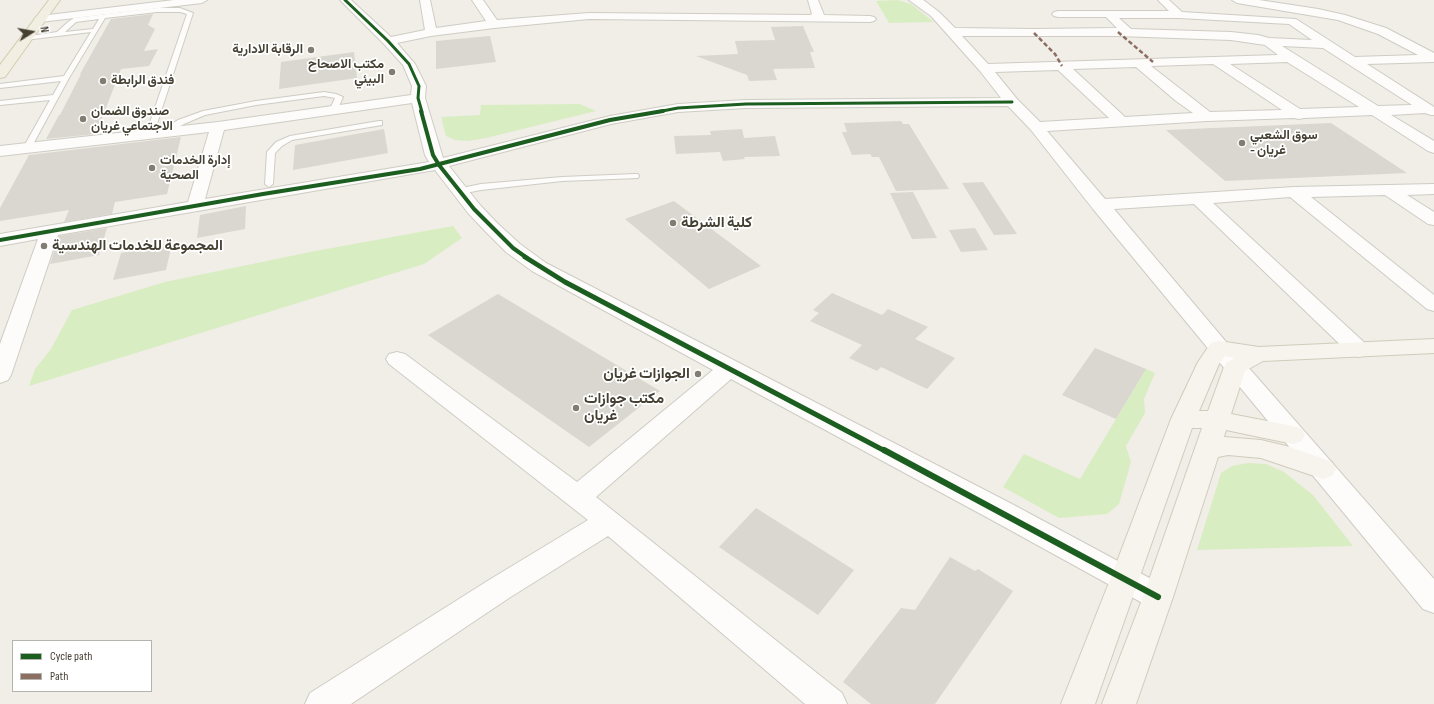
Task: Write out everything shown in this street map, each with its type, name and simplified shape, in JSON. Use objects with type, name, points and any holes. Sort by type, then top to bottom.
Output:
[{"type":"main road","points":[[0,74],[25,38],[55,0]]},
{"type":"main road","points":[[1078,704],[1125,580],[1183,419],[1209,362],[1227,357],[1259,354],[1434,346]]},
{"type":"main road","points":[[1119,704],[1158,597],[1208,449],[1217,420],[1227,357]]},
{"type":"main road","points":[[1183,419],[1217,420],[1262,427],[1293,435]]},
{"type":"main road","points":[[1208,449],[1228,446],[1261,448],[1322,470]]},
{"type":"street","points":[[40,18],[202,0]]},
{"type":"street","points":[[345,0],[388,41],[409,64],[419,86],[418,98],[436,160],[491,228],[513,248],[539,267],[565,282],[1000,511],[1158,597]]},
{"type":"street","points":[[425,0],[431,32]]},
{"type":"street","points":[[477,0],[494,24]]},
{"type":"street","points":[[812,18],[818,15],[813,0]]},
{"type":"street","points":[[914,0],[935,14],[984,68],[1008,98],[1036,127],[1099,205],[1322,470],[1434,600]]},
{"type":"street","points":[[1162,0],[1179,15]]},
{"type":"street","points":[[1237,0],[1318,12],[1340,18],[1382,31],[1434,58]]},
{"type":"street","points":[[1252,2],[1256,18]]},
{"type":"street","points":[[1099,5],[1127,32]]},
{"type":"street","points":[[388,41],[431,32],[591,11],[870,19]]},
{"type":"street","points":[[1058,14],[1179,15],[1256,18],[1296,22],[1326,44],[1431,111]]},
{"type":"street","points":[[951,32],[1127,32],[1237,36],[1270,42],[1326,44]]},
{"type":"street","points":[[1270,42],[1290,58],[1374,112],[1434,148]]},
{"type":"street","points":[[984,68],[1290,58]]},
{"type":"street","points":[[1354,61],[1434,58]]},
{"type":"street","points":[[1217,60],[1299,115]]},
{"type":"street","points":[[1139,63],[1181,98],[1207,117]]},
{"type":"street","points":[[1062,66],[1122,123]]},
{"type":"street","points":[[0,151],[218,126],[418,98]]},
{"type":"street","points":[[0,229],[197,201],[436,160],[610,120],[678,108],[746,100],[1008,98]]},
{"type":"street","points":[[1036,127],[1207,117],[1431,111]]},
{"type":"street","points":[[197,201],[218,126]]},
{"type":"street","points":[[0,240],[197,201],[270,184],[375,166],[436,160]]},
{"type":"street","points":[[1387,189],[1434,220]]},
{"type":"street","points":[[1099,205],[1294,192],[1434,189]]},
{"type":"street","points":[[1294,192],[1434,304]]},
{"type":"street","points":[[1198,198],[1359,350]]},
{"type":"street","points":[[0,375],[50,231]]},
{"type":"street","points":[[397,359],[609,521],[830,704]]},
{"type":"street","points":[[578,497],[728,369]]},
{"type":"street","points":[[322,704],[499,589],[609,521]]},
{"type":"lane","points":[[59,34],[74,20],[158,10],[180,10],[190,13],[156,133]]},
{"type":"lane","points":[[28,148],[66,78],[103,17]]},
{"type":"lane","points":[[25,38],[96,30]]},
{"type":"lane","points":[[0,86],[66,78]]},
{"type":"lane","points":[[156,133],[204,113],[264,102],[324,94],[339,97],[334,109]]},
{"type":"lane","points":[[0,103],[56,97]]},
{"type":"lane","points":[[270,184],[271,152],[279,144],[290,138],[379,123]]},
{"type":"lane","points":[[460,191],[488,186],[547,180],[635,176]]},
{"type":"green space","points":[[897,0],[911,4],[934,22],[889,23],[876,1]]},
{"type":"green space","points":[[580,104],[596,111],[468,141],[455,140],[446,136],[441,117],[480,115],[481,105]]},
{"type":"green space","points":[[453,226],[462,238],[424,264],[29,386],[35,369],[51,349],[72,310],[165,282],[315,251]]},
{"type":"green space","points":[[1146,369],[1155,373],[1144,399],[1145,413],[1126,446],[1131,462],[1119,504],[1107,514],[1059,518],[1003,487],[1024,454],[1080,479]]},
{"type":"green space","points":[[1248,463],[1266,464],[1284,472],[1313,495],[1353,546],[1197,550],[1221,473],[1232,466]]},
{"type":"building","points":[[153,14],[148,25],[155,29],[144,51],[158,49],[149,66],[121,69],[96,134],[46,139],[111,19]]},
{"type":"building","points":[[803,26],[814,52],[810,52],[815,68],[773,69],[777,80],[749,81],[747,75],[696,56],[738,54],[735,41],[775,40],[771,27]]},
{"type":"building","points":[[490,36],[496,62],[436,69],[436,41]]},
{"type":"building","points":[[354,52],[357,78],[279,89],[281,62]]},
{"type":"building","points":[[901,121],[903,124],[909,124],[949,189],[896,191],[879,157],[872,157],[870,154],[852,155],[842,132],[847,132],[844,123]]},
{"type":"building","points":[[1331,123],[1407,173],[1225,181],[1166,130]]},
{"type":"building","points":[[384,129],[388,153],[293,170],[295,145]]},
{"type":"building","points":[[742,129],[744,138],[775,136],[780,156],[744,157],[745,159],[723,161],[720,152],[676,154],[674,136],[711,135],[710,131]]},
{"type":"building","points":[[181,137],[167,194],[115,202],[112,214],[64,222],[69,210],[0,221],[0,208],[29,155]]},
{"type":"building","points":[[983,182],[1017,234],[994,235],[962,183]]},
{"type":"building","points":[[913,192],[937,238],[912,239],[890,193]]},
{"type":"building","points":[[674,201],[761,266],[709,289],[625,219]]},
{"type":"building","points":[[246,206],[245,229],[197,238],[200,215]]},
{"type":"building","points":[[107,228],[99,255],[50,264],[59,236]]},
{"type":"building","points":[[975,228],[988,250],[961,252],[949,230]]},
{"type":"building","points":[[172,244],[166,270],[113,280],[121,253]]},
{"type":"building","points":[[832,293],[882,315],[888,309],[928,327],[915,339],[955,358],[927,389],[881,367],[877,371],[849,358],[862,345],[810,321],[819,313],[813,310]]},
{"type":"building","points":[[498,294],[660,391],[589,447],[428,335]]},
{"type":"building","points":[[1095,348],[1146,369],[1116,419],[1062,395]]},
{"type":"building","points":[[756,508],[854,570],[818,615],[719,547]]},
{"type":"building","points":[[950,557],[975,571],[978,569],[1013,591],[935,704],[871,704],[843,682],[901,608],[915,610]]},
{"type":"marked path","points":[[1118,32],[1153,62]]},
{"type":"marked path","points":[[1034,33],[1055,54],[1062,66]]},
{"type":"cycle path","points":[[345,0],[388,41],[409,64],[419,86],[418,98],[433,155],[439,165],[474,209],[513,248],[539,267],[565,282],[1000,511],[1158,597]]},
{"type":"cycle path","points":[[0,240],[263,194],[420,169],[610,120],[678,108],[746,104],[1012,102]]},
{"type":"place","name":"الرقابة الادارية","points":[[311,50]]},
{"type":"place","name":"مكتب الاصحاح البيئي","points":[[392,72]]},
{"type":"place","name":"فندق الرابطة","points":[[103,81]]},
{"type":"place","name":"صندوق الضمان الاجتماعي غريان","points":[[83,119]]},
{"type":"place","name":"سوق الشعبي - غريان","points":[[1242,143]]},
{"type":"place","name":"إدارة الخدمات الصحية","points":[[152,168]]},
{"type":"place","name":"كلية الشرطة","points":[[673,223]]},
{"type":"place","name":"المجموعة للخدمات الهندسية","points":[[44,246]]},
{"type":"place","name":"الجوازات غريان","points":[[698,374]]},
{"type":"place","name":"مكتب جوازات غريان","points":[[576,408]]}]
